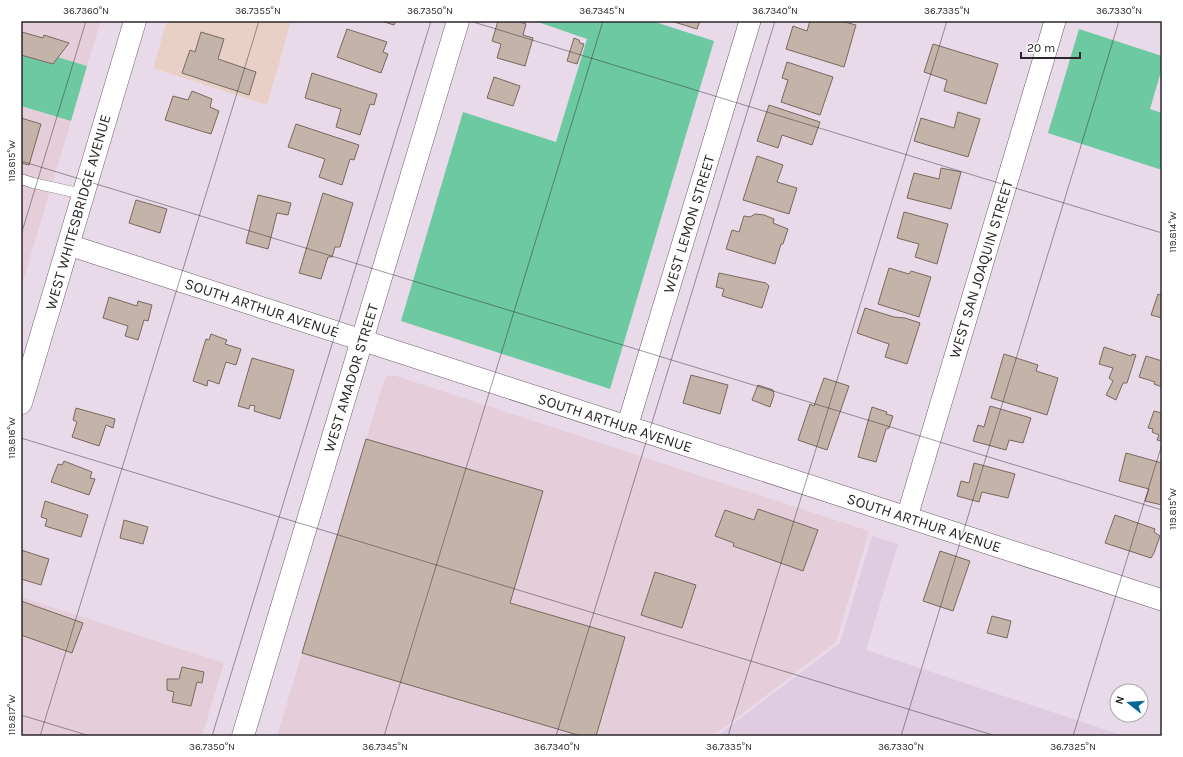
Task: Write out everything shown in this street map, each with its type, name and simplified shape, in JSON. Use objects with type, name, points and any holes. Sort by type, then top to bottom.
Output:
[{"type":"main road","name":"WEST WHITESBRIDGE AVENUE","points":[[21,403],[135,21]]},
{"type":"main road","name":"WEST AMADOR STREET","points":[[244,736],[458,21]]},
{"type":"street","name":"WEST LEMON STREET","points":[[627,426],[750,21]]},
{"type":"street","name":"WEST SAN JOAQUIN STREET","points":[[907,517],[1055,21]]},
{"type":"street","name":"SOUTH ARTHUR AVENUE","points":[[69,245],[1162,600]]},
{"type":"lane","points":[[21,179],[83,194]]},
{"type":"shaded area","points":[[21,21],[101,21],[87,66],[21,46]]},
{"type":"shaded area","points":[[167,21],[291,21],[267,105],[153,68]]},
{"type":"shaded area","points":[[21,106],[71,121],[21,288]]},
{"type":"shaded area","points":[[393,375],[869,531],[836,642],[713,736],[277,736],[384,380],[387,376]]},
{"type":"shaded area","points":[[872,536],[898,544],[866,650],[1124,736],[717,736],[840,643]]},
{"type":"shaded area","points":[[21,597],[224,663],[202,736],[21,736]]},
{"type":"green space","points":[[535,21],[652,21],[714,41],[610,389],[401,321],[463,112],[556,142],[587,39]]},
{"type":"green space","points":[[1079,29],[1162,56],[1162,68],[1150,109],[1162,113],[1162,170],[1048,133]]},
{"type":"green space","points":[[21,46],[87,66],[71,121],[21,106]]},
{"type":"building","points":[[381,21],[396,21],[394,25]]},
{"type":"building","points":[[498,21],[517,21],[526,24],[523,35],[533,38],[525,66],[497,58],[501,44],[492,41]]},
{"type":"building","points":[[671,21],[700,21],[697,29]]},
{"type":"building","points":[[810,21],[841,21],[856,25],[844,67],[786,49],[793,26],[807,31]]},
{"type":"building","points":[[347,29],[387,42],[383,52],[388,54],[381,73],[337,57]]},
{"type":"building","points":[[22,32],[43,38],[44,35],[69,43],[53,64],[21,55]]},
{"type":"building","points":[[201,32],[224,39],[218,59],[256,72],[249,95],[182,73],[190,50],[195,52]]},
{"type":"building","points":[[574,38],[579,40],[580,43],[584,44],[577,64],[567,61]]},
{"type":"building","points":[[933,44],[998,64],[986,104],[944,91],[947,80],[924,72]]},
{"type":"building","points":[[787,62],[833,77],[820,115],[781,102],[788,80],[782,78]]},
{"type":"building","points":[[312,73],[377,94],[374,105],[370,104],[360,135],[336,127],[341,109],[305,98]]},
{"type":"building","points":[[494,77],[520,86],[513,106],[487,98]]},
{"type":"building","points":[[192,91],[212,99],[210,107],[219,111],[211,134],[165,120],[173,96],[188,100]]},
{"type":"building","points":[[769,105],[820,122],[812,145],[782,135],[778,148],[757,141]]},
{"type":"building","points":[[958,112],[980,119],[968,157],[914,141],[921,118],[954,128]]},
{"type":"building","points":[[21,118],[41,124],[29,165],[21,163]]},
{"type":"building","points":[[296,124],[359,145],[354,160],[350,159],[342,185],[319,177],[325,159],[288,147]]},
{"type":"building","points":[[757,156],[783,165],[777,182],[797,188],[789,214],[743,200]]},
{"type":"building","points":[[941,168],[961,172],[951,209],[907,198],[914,173],[939,179]]},
{"type":"building","points":[[323,193],[353,203],[340,247],[335,247],[332,257],[328,257],[321,279],[299,273]]},
{"type":"building","points":[[258,195],[291,203],[288,215],[277,213],[268,249],[246,243]]},
{"type":"building","points":[[136,200],[167,209],[160,233],[129,223]]},
{"type":"building","points":[[904,212],[948,224],[937,264],[915,257],[919,244],[897,238]]},
{"type":"building","points":[[755,214],[764,215],[774,219],[773,223],[788,229],[783,244],[781,244],[775,264],[726,249],[732,230],[739,232],[744,216],[750,217]]},
{"type":"building","points":[[889,268],[909,274],[911,271],[931,277],[919,317],[878,304]]},
{"type":"building","points":[[719,273],[766,283],[769,286],[762,308],[722,296],[724,289],[716,287]]},
{"type":"building","points":[[1158,294],[1162,296],[1162,318],[1151,315]]},
{"type":"building","points":[[109,297],[137,306],[138,301],[152,305],[148,321],[144,320],[138,340],[125,336],[128,326],[103,318]]},
{"type":"building","points":[[865,308],[920,323],[907,364],[885,357],[889,344],[857,333]]},
{"type":"building","points":[[211,334],[227,340],[225,344],[241,349],[236,365],[226,362],[219,384],[208,380],[207,386],[193,381],[206,339],[209,340]]},
{"type":"building","points":[[1104,347],[1131,356],[1132,354],[1136,355],[1127,383],[1123,383],[1116,400],[1106,395],[1113,381],[1109,378],[1113,368],[1099,364]]},
{"type":"building","points":[[1004,354],[1038,365],[1036,371],[1058,378],[1047,415],[991,398]]},
{"type":"building","points":[[1146,356],[1162,361],[1162,387],[1154,384],[1155,382],[1139,377]]},
{"type":"building","points":[[252,358],[294,370],[280,419],[254,411],[255,406],[250,405],[249,409],[238,406]]},
{"type":"building","points":[[691,375],[728,385],[720,414],[683,403]]},
{"type":"building","points":[[824,378],[849,386],[827,450],[798,440],[810,404],[814,406]]},
{"type":"building","points":[[758,385],[773,390],[774,395],[770,407],[752,400]]},
{"type":"building","points":[[990,406],[1031,418],[1023,443],[1009,440],[1006,450],[973,441],[978,425],[984,427]]},
{"type":"building","points":[[872,407],[887,412],[886,414],[893,416],[889,428],[886,429],[876,462],[858,457]]},
{"type":"building","points":[[76,408],[115,419],[113,428],[106,425],[99,446],[72,437],[77,422],[73,420]]},
{"type":"building","points":[[1154,411],[1162,413],[1162,441],[1157,440],[1159,435],[1152,432],[1153,429],[1148,428]]},
{"type":"building","points":[[366,439],[543,491],[510,603],[625,637],[596,736],[581,736],[302,653]]},
{"type":"building","points":[[1126,453],[1162,463],[1162,505],[1145,501],[1149,489],[1119,481]]},
{"type":"building","points":[[64,461],[92,472],[90,478],[95,479],[89,495],[51,482],[58,464],[62,465]]},
{"type":"building","points":[[974,463],[1015,474],[1008,498],[982,492],[979,502],[957,496],[961,481],[969,483]]},
{"type":"building","points":[[45,501],[88,515],[81,537],[45,526],[47,519],[41,517]]},
{"type":"building","points":[[758,509],[818,530],[803,571],[733,546],[734,543],[715,536],[725,510],[754,520]]},
{"type":"building","points":[[1115,515],[1155,529],[1154,532],[1160,536],[1151,558],[1105,543]]},
{"type":"building","points":[[124,520],[148,527],[143,544],[120,538]]},
{"type":"building","points":[[21,550],[49,559],[41,585],[21,579]]},
{"type":"building","points":[[940,551],[970,561],[953,611],[923,601]]},
{"type":"building","points":[[655,572],[696,585],[682,628],[641,615]]},
{"type":"building","points":[[21,601],[83,623],[72,653],[21,635]]},
{"type":"building","points":[[992,616],[1011,621],[1007,638],[987,633]]},
{"type":"building","points":[[182,667],[204,672],[202,683],[197,682],[191,706],[172,702],[174,692],[167,690],[167,679],[179,679]]}]
